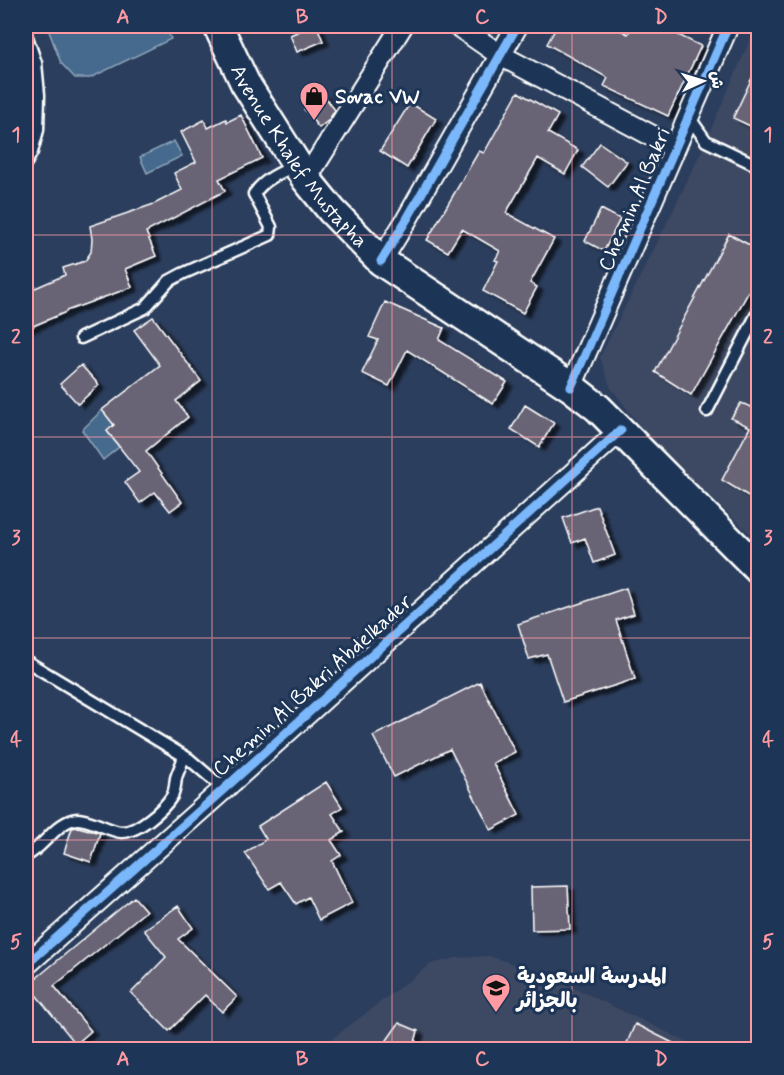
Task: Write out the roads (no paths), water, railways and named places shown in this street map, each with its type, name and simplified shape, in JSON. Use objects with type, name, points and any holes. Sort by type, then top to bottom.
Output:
[{"type":"main road","name":"Avenue Khalef Mustapha","points":[[218,26],[245,83],[301,172],[332,211],[381,261],[571,387],[598,408],[759,569]]},
{"type":"street","points":[[301,172],[402,26]]},
{"type":"street","points":[[458,26],[500,55],[675,148]]},
{"type":"street","points":[[381,261],[517,26]]},
{"type":"street","name":"Chemin Al Bakri","points":[[571,387],[729,26]]},
{"type":"street","name":"Chemin Al Bakri Abdelkader","points":[[26,965],[621,430]]},
{"type":"lane","points":[[26,34],[36,63],[39,95],[38,130],[32,152],[26,163]]},
{"type":"lane","points":[[689,117],[706,141],[759,166]]},
{"type":"lane","points":[[81,338],[145,308],[169,281],[270,235],[271,227],[254,194],[260,186],[277,174],[301,172]]},
{"type":"lane","points":[[707,411],[759,312]]},
{"type":"lane","points":[[26,661],[184,756],[224,789]]},
{"type":"lane","points":[[26,856],[39,848],[62,824],[77,819],[120,832],[132,831],[165,805],[173,794],[184,756]]},
{"type":"place","name":"Sovac VW","points":[[314,122]]},
{"type":"place","name":"المدرسة السعودية بالجزائر","points":[[496,1014]]}]
